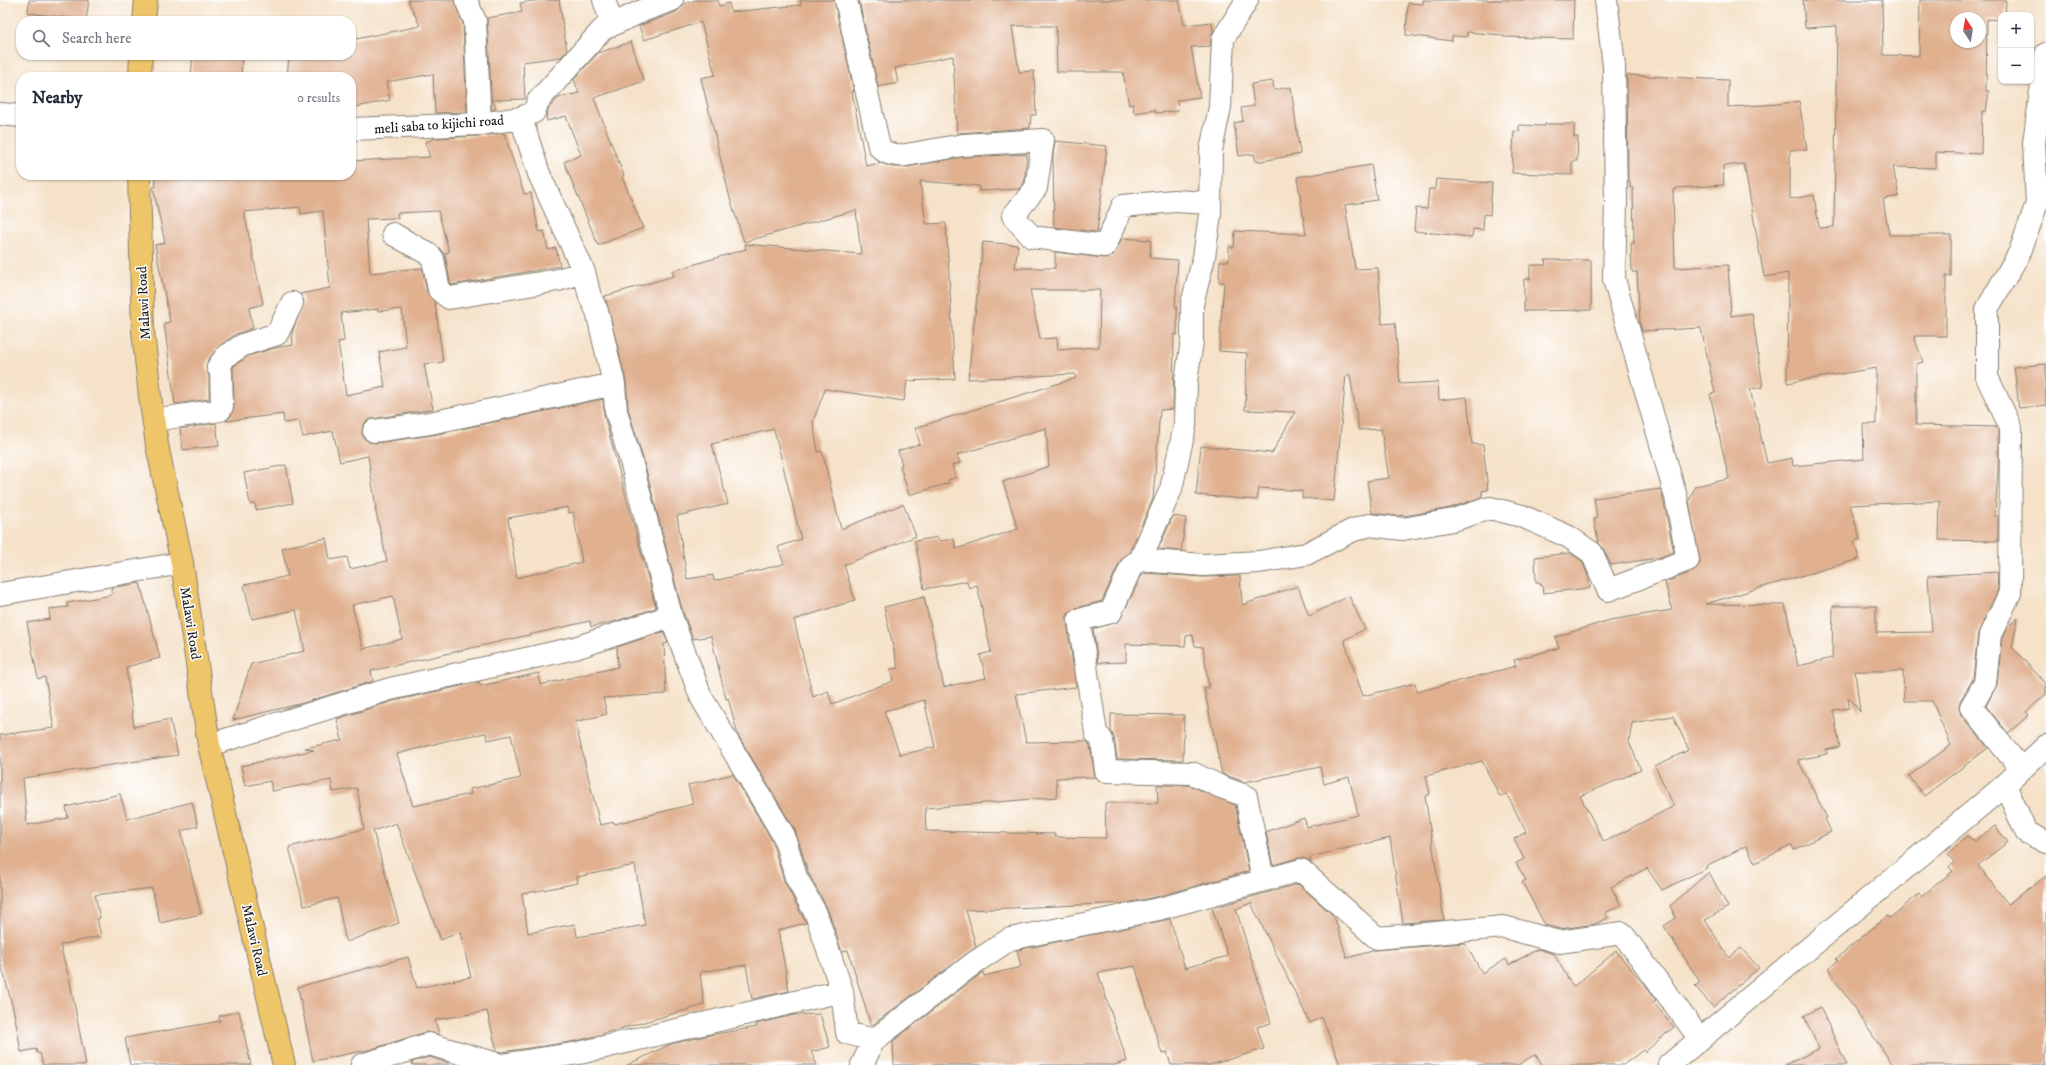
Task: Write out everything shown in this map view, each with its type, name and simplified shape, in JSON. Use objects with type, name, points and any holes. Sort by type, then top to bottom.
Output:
[{"type":"main road","points":[[144,16],[146,0]]},
{"type":"main road","points":[[140,72],[141,60]]},
{"type":"main road","name":"Malawi Road","points":[[139,180],[143,331],[154,420],[169,508],[182,563],[209,744],[284,1065]]},
{"type":"street","points":[[466,0],[475,21],[480,124]]},
{"type":"street","points":[[604,0],[612,24]]},
{"type":"street","name":"meli saba to kijichi road","points":[[356,129],[480,124],[521,118],[534,112],[538,101],[596,36],[612,24],[642,10],[672,0]]},
{"type":"street","points":[[846,0],[879,146],[883,152],[906,155],[963,145],[1043,140],[1036,188],[1013,216],[1032,237],[1105,246],[1123,206],[1174,201],[1210,203]]},
{"type":"street","points":[[1248,0],[1223,39],[1220,107],[1211,150],[1210,203],[1204,257],[1192,304],[1192,340],[1186,382],[1185,426],[1172,489],[1140,560],[1132,565],[1111,612],[1079,620],[1096,733],[1102,740],[1106,771],[1192,772],[1221,787],[1246,796],[1263,879]]},
{"type":"street","points":[[1140,560],[1204,566],[1259,562],[1306,554],[1351,531],[1369,525],[1404,529],[1453,520],[1490,508],[1522,516],[1569,537],[1592,553],[1608,590],[1688,560],[1676,496],[1614,279],[1616,203],[1614,66],[1606,0]]},
{"type":"street","points":[[2021,769],[1971,707],[1984,682],[1990,635],[2010,593],[2011,428],[1987,377],[1987,309],[2020,252],[2037,203],[2034,143],[2046,54]]},
{"type":"street","points":[[0,114],[16,116]]},
{"type":"street","points":[[521,118],[539,174],[584,272],[590,297],[597,310],[614,384],[616,411],[632,465],[671,616],[701,697],[784,836],[796,877],[816,914],[842,991],[847,1033],[874,1040]]},
{"type":"street","points":[[393,234],[430,255],[433,259],[439,290],[449,298],[558,280],[584,272]]},
{"type":"street","points":[[154,420],[220,410],[222,406],[221,372],[218,367],[226,356],[244,344],[276,334],[280,330],[292,303]]},
{"type":"street","points":[[374,431],[430,423],[614,384]]},
{"type":"street","points":[[0,594],[182,563]]},
{"type":"street","points":[[209,744],[390,689],[575,648],[671,616]]},
{"type":"street","points":[[1669,1065],[2005,785],[2046,746]]},
{"type":"street","points":[[2005,785],[2026,832],[2046,842]]},
{"type":"street","points":[[862,1065],[874,1040],[974,963],[1010,938],[1158,909],[1263,879],[1301,870],[1377,938],[1504,928],[1559,942],[1622,933],[1700,1039]]},
{"type":"street","points":[[362,1065],[429,1044],[501,1065],[579,1053],[842,991]]},
{"type":"building","points":[[29,0],[89,0],[87,16],[53,16],[28,13]]},
{"type":"building","points":[[408,0],[454,0],[463,24],[467,112],[435,113],[433,74],[386,82],[390,100],[356,107],[356,72],[287,72],[289,60],[356,60],[356,39],[420,26]]},
{"type":"building","points":[[540,0],[559,0],[567,51],[561,57],[523,62],[525,99],[493,100],[496,109],[492,110],[487,18],[522,12],[520,3]]},
{"type":"building","points":[[696,0],[718,0],[719,6],[729,3],[731,12],[801,5],[800,0],[834,0],[854,92],[852,92],[866,166],[881,163],[893,167],[907,167],[964,157],[1027,154],[1024,183],[1019,189],[979,191],[979,186],[920,181],[926,224],[946,223],[955,379],[907,381],[904,401],[825,389],[813,422],[818,452],[822,451],[841,529],[903,504],[916,536],[844,565],[855,600],[794,620],[813,697],[828,691],[832,704],[893,681],[890,669],[898,668],[884,607],[924,597],[944,687],[986,678],[980,655],[991,652],[977,585],[969,588],[967,581],[924,589],[915,541],[938,537],[939,541],[954,539],[956,549],[1018,529],[1003,482],[1049,466],[1046,428],[957,455],[960,463],[952,465],[956,477],[948,480],[949,483],[909,495],[900,466],[902,465],[898,451],[920,444],[915,428],[1076,378],[1075,374],[968,379],[983,242],[1018,245],[1015,268],[1055,268],[1055,252],[1103,258],[1111,257],[1116,251],[1122,238],[1151,240],[1150,258],[1178,260],[1175,307],[1177,307],[1177,335],[1174,334],[1173,409],[1160,410],[1153,499],[1130,551],[1121,560],[1102,601],[1076,608],[1067,615],[1076,687],[1016,694],[1026,742],[1086,741],[1090,745],[1095,777],[1056,778],[1057,797],[925,808],[926,831],[1055,834],[1054,837],[1106,838],[1105,803],[1158,803],[1157,785],[1189,785],[1235,805],[1249,871],[1156,897],[1126,903],[966,910],[976,947],[871,1026],[848,950],[842,952],[828,910],[808,872],[795,830],[738,735],[728,698],[726,699],[711,636],[693,639],[683,612],[644,462],[628,409],[626,381],[605,296],[674,276],[672,271],[746,249],[745,244],[861,254],[856,210],[744,242],[730,198],[701,78],[715,75],[701,22],[644,40],[639,26],[676,12],[684,4]],"holes":[[[1030,290],[1100,290],[1099,347],[1058,350],[1057,338],[1040,339]],[[774,429],[801,539],[778,547],[784,564],[714,581],[713,575],[687,579],[677,516],[728,504],[712,444]],[[924,700],[935,747],[900,755],[884,711]]]},
{"type":"building","points":[[859,0],[1179,0],[1184,25],[1212,22],[1213,31],[1210,46],[1191,47],[1200,97],[1177,100],[1178,111],[1155,113],[1155,110],[1134,113],[1133,104],[1129,105],[1123,72],[1057,72],[1056,26],[1012,26],[1019,72],[1034,71],[1036,115],[1031,115],[1030,128],[957,133],[953,56],[895,68],[898,83],[878,87]]},
{"type":"building","points":[[1423,0],[1574,0],[1573,39],[1503,37],[1503,35],[1467,32],[1467,37],[1452,36],[1452,41],[1406,35],[1408,3],[1423,4]]},
{"type":"building","points":[[1803,0],[1882,0],[1883,55],[1919,56],[1920,0],[2006,0],[2005,12],[1998,12],[1998,20],[1987,19],[1986,91],[1989,91],[1986,112],[1982,111],[1981,154],[1936,152],[1936,168],[1893,167],[1899,196],[1883,199],[1889,235],[1951,235],[1951,276],[1946,276],[1946,336],[1914,336],[1923,362],[1916,364],[1916,425],[1997,427],[1998,469],[1995,516],[1998,516],[1998,541],[1939,540],[1940,501],[1850,505],[1860,539],[1854,541],[1859,559],[1705,604],[1785,605],[1798,666],[1832,658],[1833,606],[1876,606],[1876,633],[1932,632],[1928,576],[1997,572],[1998,590],[1978,633],[1973,679],[1960,701],[1959,707],[1961,715],[1988,748],[1924,796],[1909,776],[1951,745],[1932,701],[1904,701],[1903,671],[1855,671],[1860,712],[1850,698],[1848,698],[1849,708],[1833,710],[1840,747],[1826,750],[1827,754],[1798,760],[1827,818],[1825,819],[1831,832],[1794,850],[1792,845],[1755,863],[1746,846],[1706,866],[1707,868],[1662,890],[1647,868],[1611,887],[1621,905],[1605,913],[1608,918],[1595,924],[1560,929],[1545,925],[1522,882],[1526,880],[1516,863],[1524,859],[1514,839],[1526,832],[1507,794],[1500,797],[1482,761],[1426,776],[1430,794],[1425,796],[1444,920],[1403,923],[1390,838],[1310,857],[1311,862],[1304,858],[1298,858],[1273,865],[1266,832],[1304,818],[1307,827],[1358,815],[1349,777],[1324,784],[1320,767],[1245,782],[1222,774],[1204,688],[1209,688],[1203,647],[1195,646],[1193,635],[1186,636],[1185,646],[1126,644],[1126,662],[1098,663],[1093,629],[1119,621],[1143,573],[1203,577],[1240,576],[1242,605],[1298,586],[1309,616],[1349,596],[1365,629],[1344,640],[1363,696],[1415,683],[1417,692],[1516,666],[1514,660],[1559,648],[1555,637],[1610,620],[1672,610],[1665,582],[1693,572],[1700,563],[1689,501],[1695,486],[1729,479],[1710,394],[1715,393],[1701,328],[1642,331],[1640,324],[1637,272],[1632,272],[1631,243],[1634,243],[1633,188],[1630,188],[1630,181],[1628,181],[1627,75],[1728,80],[1728,107],[1780,104],[1799,101],[1807,150],[1790,150],[1790,199],[1814,195],[1819,228],[1834,227],[1837,26],[1805,28]],"holes":[[[1744,164],[1764,277],[1788,273],[1787,383],[1876,368],[1876,424],[1863,424],[1864,459],[1793,466],[1792,458],[1767,463],[1750,389],[1763,387],[1752,313],[1731,316],[1728,265],[1675,268],[1673,190],[1676,190],[1676,188],[1724,185],[1723,166]],[[1673,716],[1689,750],[1655,766],[1674,806],[1604,842],[1580,796],[1641,770],[1629,742],[1632,723]]]},
{"type":"building","points":[[631,42],[644,81],[594,98],[624,176],[622,177],[643,228],[598,245],[564,162],[581,155],[566,116],[547,121],[546,116],[549,108],[558,98],[579,93],[574,79],[598,53]]},
{"type":"building","points":[[193,60],[242,60],[241,72],[191,72]]},
{"type":"building","points":[[1273,81],[1274,90],[1291,87],[1300,154],[1256,162],[1254,154],[1239,156],[1234,123],[1243,121],[1241,108],[1254,106],[1251,84]]},
{"type":"building","points":[[1545,124],[1574,124],[1574,137],[1578,137],[1577,161],[1572,161],[1572,175],[1512,173],[1514,131],[1519,132],[1519,125],[1545,126]]},
{"type":"building","points":[[504,133],[524,194],[531,193],[539,232],[544,231],[548,250],[556,248],[560,266],[452,285],[450,283],[445,253],[449,252],[438,211],[397,213],[398,218],[366,219],[370,273],[422,268],[427,292],[435,303],[443,362],[424,364],[433,409],[367,421],[363,426],[362,433],[364,438],[369,442],[376,443],[433,435],[603,399],[604,415],[656,608],[616,621],[591,627],[590,621],[371,671],[373,681],[303,703],[233,720],[251,664],[305,651],[296,610],[252,619],[244,585],[288,576],[282,548],[326,538],[330,560],[347,557],[350,569],[387,561],[375,508],[368,456],[340,462],[333,431],[303,437],[299,421],[284,423],[283,414],[226,421],[231,416],[234,406],[233,368],[235,365],[248,356],[275,348],[293,345],[292,332],[304,302],[300,294],[330,288],[323,211],[301,214],[300,207],[244,212],[263,304],[249,308],[253,328],[236,334],[219,346],[208,360],[206,367],[209,376],[209,399],[175,404],[164,323],[170,322],[155,245],[165,243],[153,187],[156,186],[155,180],[356,180],[356,161],[430,157],[425,142],[436,138],[481,136]],"holes":[[[378,309],[378,311],[402,309],[406,347],[379,352],[385,387],[346,395],[338,342],[344,341],[341,313]],[[568,507],[569,513],[573,512],[582,562],[517,578],[508,518]],[[393,596],[402,639],[363,649],[352,605]]]},
{"type":"building","points":[[1055,141],[1107,146],[1097,232],[1054,227],[1053,155]]},
{"type":"building","points":[[1371,165],[1377,200],[1345,205],[1355,269],[1378,268],[1382,324],[1395,323],[1400,384],[1438,382],[1439,400],[1467,397],[1472,444],[1483,445],[1488,490],[1482,491],[1482,497],[1450,508],[1404,516],[1372,513],[1367,481],[1389,478],[1381,429],[1359,430],[1350,375],[1346,375],[1334,501],[1302,498],[1302,491],[1259,488],[1257,500],[1196,495],[1201,446],[1272,453],[1295,412],[1245,410],[1247,353],[1219,351],[1224,282],[1219,282],[1220,261],[1229,261],[1229,247],[1234,247],[1235,231],[1306,234],[1297,177]]},
{"type":"building","points":[[1436,179],[1492,183],[1490,215],[1484,214],[1483,230],[1473,229],[1472,237],[1414,231],[1416,208],[1427,209],[1429,189],[1435,189]]},
{"type":"building","points":[[1545,260],[1591,260],[1591,310],[1524,311],[1524,279],[1530,279],[1530,265],[1546,265]]},
{"type":"building","points":[[2046,364],[2046,405],[2019,408],[2014,367]]},
{"type":"building","points":[[216,423],[219,446],[183,450],[180,429]]},
{"type":"building","points":[[286,465],[293,503],[256,510],[255,504],[250,504],[244,473]]},
{"type":"building","points":[[1661,489],[1674,552],[1657,558],[1611,565],[1603,548],[1598,542],[1594,519],[1597,518],[1594,498]]},
{"type":"building","points":[[1173,516],[1186,518],[1181,551],[1158,549]]},
{"type":"building","points":[[1570,553],[1582,561],[1588,576],[1590,588],[1543,593],[1542,585],[1540,585],[1540,582],[1536,582],[1535,557]]},
{"type":"building","points":[[140,583],[160,658],[126,667],[134,727],[170,719],[178,755],[23,778],[27,825],[68,818],[66,807],[120,794],[127,819],[192,802],[198,826],[181,831],[201,914],[160,923],[152,888],[95,895],[100,918],[97,919],[101,936],[60,945],[70,982],[86,1065],[43,1065],[40,1053],[37,1053],[36,1049],[21,1052],[14,1012],[0,960],[0,735],[54,728],[45,677],[38,679],[27,623],[50,619],[49,609],[68,607],[67,603],[112,595],[111,588]]},
{"type":"building","points":[[2018,618],[2012,647],[2046,684],[2046,694],[2026,712],[2029,715],[2008,733],[1986,706],[1997,685],[2002,638],[2008,626]]},
{"type":"building","points":[[663,632],[668,643],[664,644],[666,694],[603,698],[607,714],[575,722],[600,825],[614,822],[615,824],[693,804],[688,785],[733,774],[772,841],[784,881],[806,923],[778,930],[789,991],[752,999],[746,965],[700,972],[704,1005],[577,1041],[502,1052],[497,1051],[487,1011],[435,1020],[439,1034],[425,1032],[372,1049],[313,1061],[298,987],[408,957],[417,988],[471,977],[460,932],[441,940],[396,823],[373,831],[399,923],[346,942],[337,898],[304,906],[289,847],[364,829],[357,788],[333,792],[331,780],[272,791],[270,781],[245,786],[241,766],[314,750],[305,748],[342,740],[337,719],[393,701],[479,682],[480,686],[539,673],[540,685],[618,667],[617,647]],"holes":[[[486,733],[488,740],[511,735],[521,778],[470,789],[471,794],[413,806],[397,754],[457,738]],[[635,865],[645,925],[577,937],[575,924],[528,933],[522,894],[578,883],[577,877]]]},
{"type":"building","points":[[1111,714],[1184,715],[1183,760],[1117,759],[1114,738],[1111,731]]},
{"type":"building","points":[[1995,826],[2008,842],[1978,865],[2008,904],[2046,876],[2046,1065],[1893,1065],[1831,974],[1832,973],[1829,968],[1838,961],[1836,959],[1887,916],[1890,918],[1919,894],[1921,897],[1953,871],[1949,867],[1954,862],[1947,854],[1967,836],[1975,841]]},
{"type":"building","points":[[1709,872],[1728,907],[1705,920],[1729,958],[1741,948],[1759,968],[1713,1007],[1695,986],[1700,982],[1664,926],[1676,918],[1670,906]]},
{"type":"building","points":[[1298,884],[1334,916],[1347,958],[1376,950],[1465,943],[1482,973],[1506,959],[1509,965],[1538,949],[1554,954],[1573,987],[1616,951],[1656,1000],[1653,1002],[1674,1027],[1645,1052],[1643,1050],[1623,1065],[1542,1065],[1536,1054],[1518,1065],[1340,1065],[1322,1017],[1310,1023],[1251,903],[1236,909],[1271,1023],[1257,1027],[1264,1049],[1210,1065],[1171,1065],[1167,1052],[1162,1054],[1135,966],[1098,973],[1127,1061],[1115,1065],[894,1065],[893,1041],[983,972],[984,976],[1021,967],[1017,950],[1170,919],[1185,968],[1228,956],[1212,908]]},
{"type":"building","points":[[1820,1007],[1847,1065],[1785,1065],[1819,1049],[1804,1016]]},
{"type":"building","points":[[239,1011],[251,1065],[130,1065],[125,1038],[220,1021],[219,1016]]},
{"type":"building","points":[[820,1014],[830,1047],[811,1052],[817,1065],[627,1065],[671,1044],[710,1035],[757,1027],[756,1024],[794,1015]]},
{"type":"building","points":[[429,1057],[448,1063],[449,1065],[413,1065],[412,1062]]}]
